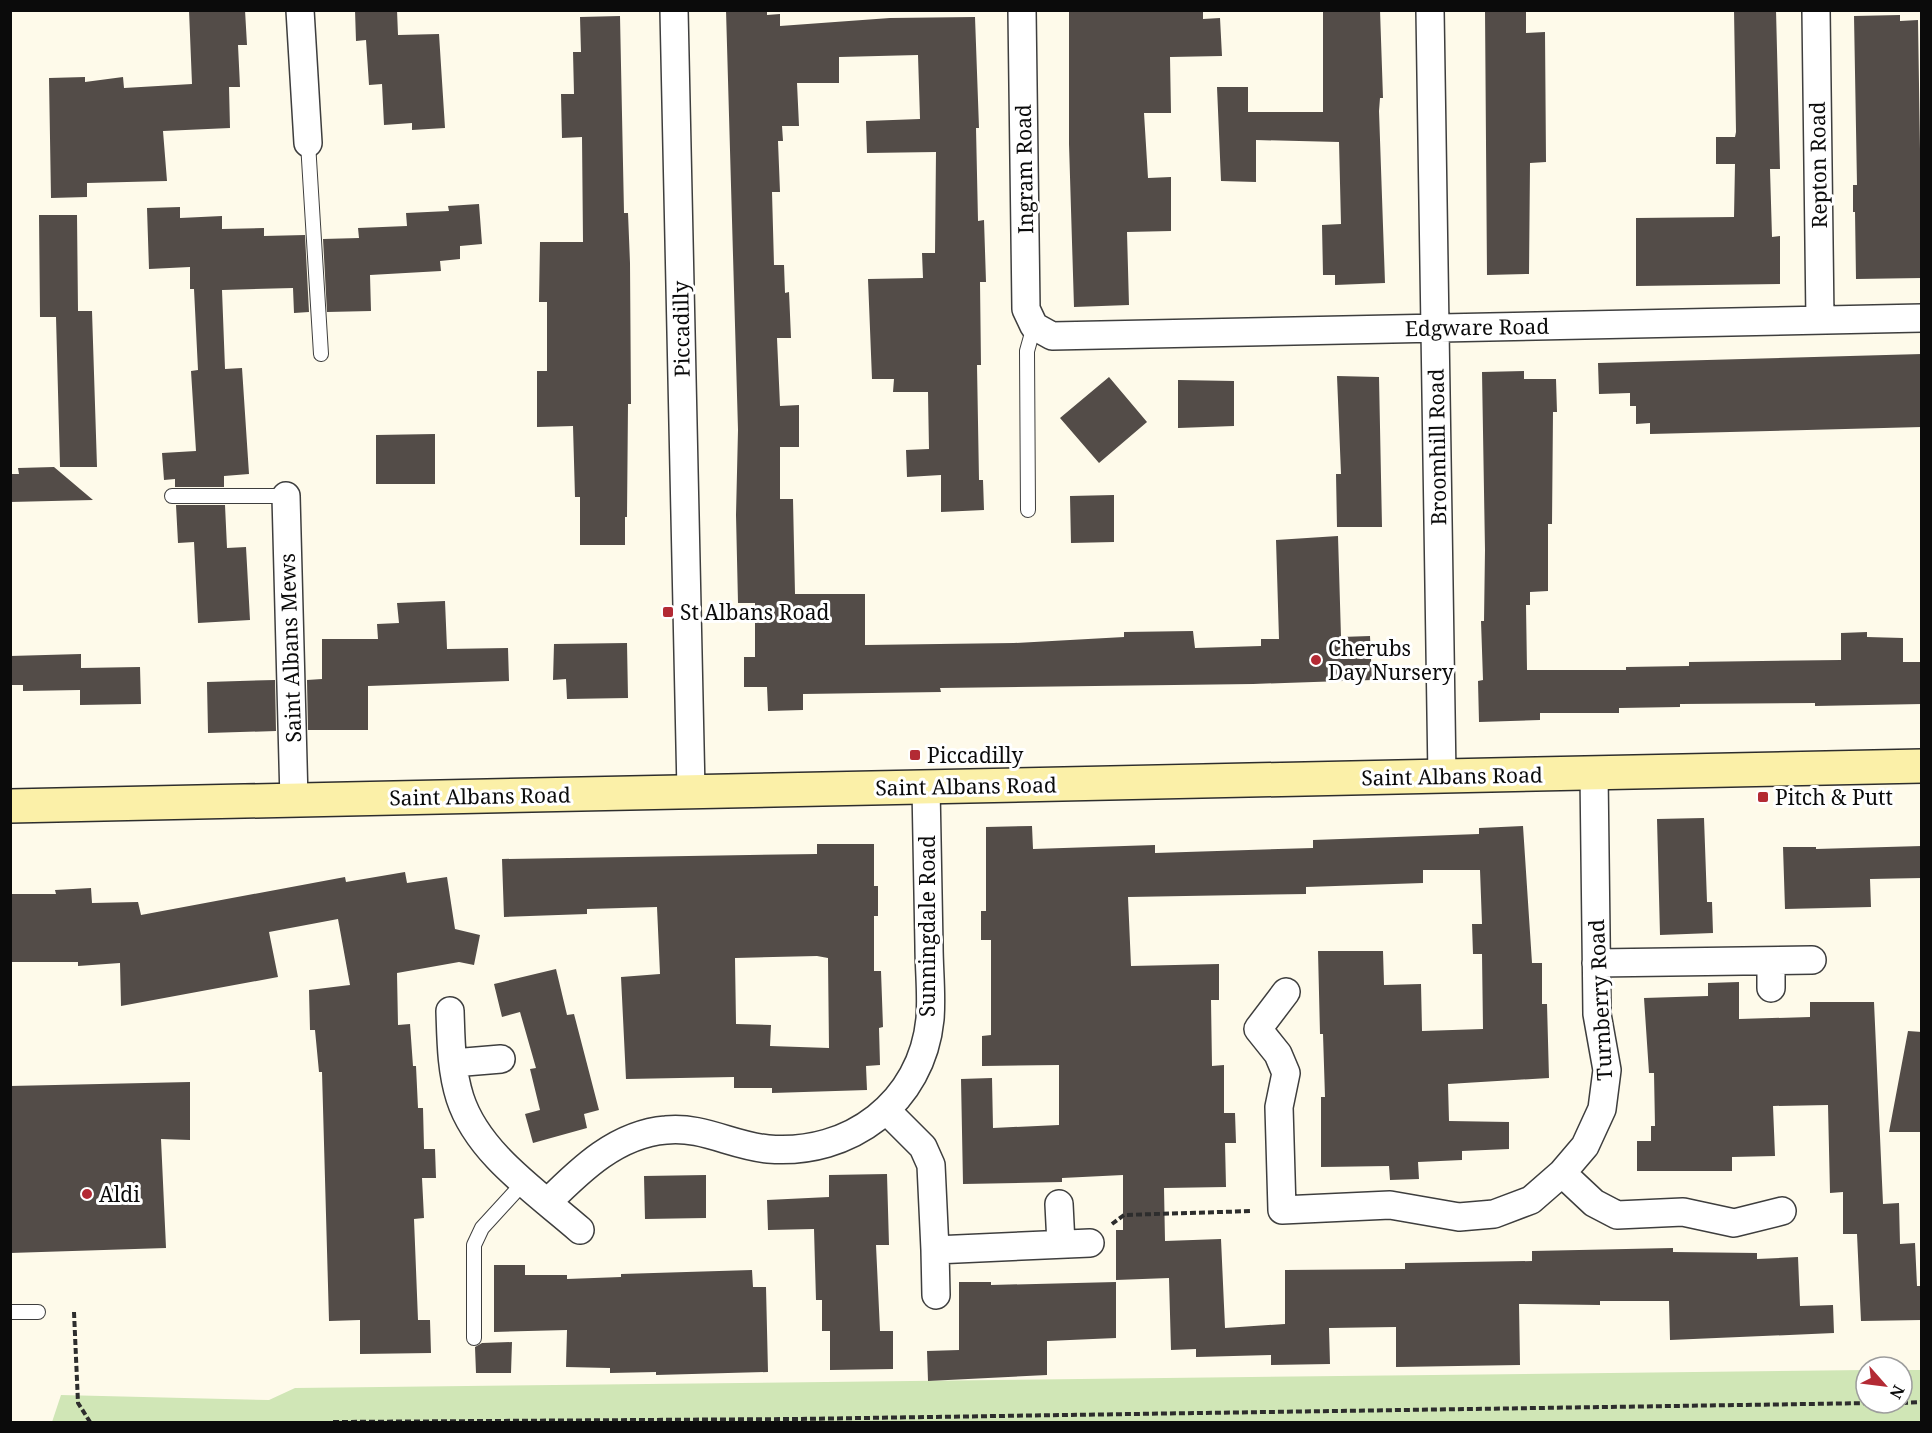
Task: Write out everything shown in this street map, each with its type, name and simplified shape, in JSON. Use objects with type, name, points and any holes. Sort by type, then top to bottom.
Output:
[{"type":"street","points":[[300,10],[308,143]]},
{"type":"street","name":"Piccadilly","points":[[674,10],[691,791]]},
{"type":"street","name":"Ingram Road","points":[[1022,10],[1026,309],[1034,326]]},
{"type":"street","name":"Broomhill Road","points":[[1430,10],[1442,776]]},
{"type":"street","name":"Repton Road","points":[[1816,10],[1820,320]]},
{"type":"street","name":"Edgware Road","points":[[1034,326],[1052,336],[1922,318]]},
{"type":"street","name":"Saint Albans Mews","points":[[286,496],[294,800]]},
{"type":"street","name":"Saint Albans Road","points":[[10,806],[1922,766]]},
{"type":"street","name":"Turnberry Road","points":[[1282,1210],[1390,1205],[1459,1217],[1494,1214],[1531,1200],[1562,1173],[1585,1146],[1602,1109],[1607,1070],[1597,1014],[1594,773]]},
{"type":"street","name":"Sunningdale Road","points":[[548,1202],[582,1168],[630,1137],[666,1130],[710,1133],[767,1149],[812,1147],[852,1135],[886,1111],[917,1070],[930,1019],[926,787]]},
{"type":"street","points":[[1596,963],[1771,974],[1812,960]]},
{"type":"street","points":[[1282,1210],[1279,1107],[1286,1073],[1278,1054],[1258,1029],[1286,992]]},
{"type":"street","points":[[450,1011],[453,1064],[460,1098],[470,1120],[484,1142],[580,1230]]},
{"type":"street","points":[[453,1064],[501,1059]]},
{"type":"street","points":[[886,1111],[923,1147],[931,1165],[936,1295]]},
{"type":"street","points":[[1562,1173],[1594,1203],[1617,1215],[1683,1212],[1734,1223],[1782,1211]]},
{"type":"street","points":[[1059,1204],[1061,1244]]},
{"type":"street","points":[[935,1250],[1090,1243]]},
{"type":"lane","points":[[308,143],[321,354]]},
{"type":"lane","points":[[1028,510],[1027,351],[1034,326]]},
{"type":"lane","points":[[172,496],[286,496]]},
{"type":"lane","points":[[474,1338],[474,1245],[482,1228],[525,1181]]},
{"type":"lane","points":[[10,1312],[38,1312]]},
{"type":"path","points":[[1090,1243],[1124,1215],[1282,1210]]},
{"type":"path","points":[[74,1312],[78,1403],[90,1422]]},
{"type":"path","points":[[333,1422],[795,1419],[1854,1403]]},
{"type":"green space","points":[[1854,1370],[1854,1415],[1914,1415],[1914,1370],[1922,1370],[1921,1422],[52,1422],[61,1395],[269,1400],[295,1388]]},
{"type":"building","points":[[189,10],[245,10],[247,45],[238,45],[240,87],[229,87],[230,128],[163,131],[167,181],[87,183],[87,197],[51,198],[49,78],[85,77],[85,82],[123,77],[124,88],[192,84]]},
{"type":"building","points":[[355,10],[397,10],[398,35],[439,34],[445,128],[412,130],[412,123],[384,125],[382,84],[369,85],[366,40],[356,41]]},
{"type":"building","points":[[726,10],[767,10],[767,15],[780,14],[780,26],[890,18],[975,17],[979,128],[976,128],[978,221],[984,220],[986,282],[980,282],[981,365],[977,365],[979,480],[983,480],[984,510],[941,512],[941,475],[907,477],[906,450],[929,449],[928,392],[893,392],[894,379],[872,379],[868,279],[923,278],[922,253],[935,253],[936,152],[867,153],[866,121],[920,119],[918,55],[839,57],[839,83],[797,83],[799,126],[782,126],[783,141],[778,141],[780,192],[772,192],[774,265],[784,265],[785,293],[789,292],[791,338],[777,338],[780,406],[799,405],[799,447],[780,447],[780,499],[793,499],[795,594],[865,594],[865,645],[1014,643],[1124,637],[1124,632],[1193,631],[1195,648],[1261,646],[1261,639],[1279,639],[1276,540],[1338,536],[1341,637],[1370,636],[1372,680],[940,688],[941,692],[803,694],[803,710],[768,711],[767,687],[744,687],[744,657],[755,657],[755,603],[738,603],[736,515],[738,430]]},
{"type":"building","points":[[1069,10],[1203,10],[1203,19],[1220,18],[1222,56],[1170,57],[1171,113],[1144,113],[1148,178],[1171,177],[1171,231],[1127,232],[1129,305],[1074,307],[1069,144]]},
{"type":"building","points":[[1323,10],[1380,10],[1383,98],[1380,98],[1379,111],[1385,283],[1335,285],[1335,275],[1323,275],[1322,225],[1341,224],[1339,142],[1256,140],[1256,182],[1221,181],[1217,87],[1248,87],[1248,112],[1323,112]]},
{"type":"building","points":[[1485,10],[1526,10],[1526,33],[1545,32],[1546,162],[1530,163],[1529,274],[1487,275]]},
{"type":"building","points":[[1734,10],[1776,10],[1780,169],[1770,169],[1772,237],[1780,236],[1780,284],[1636,286],[1636,218],[1734,217],[1735,164],[1716,164],[1716,137],[1735,137],[1736,132]]},
{"type":"building","points":[[1900,15],[1900,21],[1918,20],[1922,278],[1856,279],[1855,212],[1853,212],[1853,185],[1857,185],[1854,16]]},
{"type":"building","points":[[620,16],[624,213],[628,213],[630,263],[631,404],[628,404],[625,545],[580,545],[580,497],[575,497],[573,426],[537,427],[537,371],[547,371],[547,302],[539,302],[540,242],[583,242],[582,137],[562,138],[561,94],[574,94],[573,52],[581,52],[580,17]]},
{"type":"building","points":[[479,204],[482,244],[460,246],[460,259],[440,261],[441,271],[370,275],[371,311],[327,312],[323,239],[359,238],[358,228],[407,226],[406,213],[449,211],[448,206]]},
{"type":"building","points":[[180,207],[180,218],[222,216],[222,229],[264,228],[264,236],[305,235],[309,312],[294,313],[293,288],[222,290],[225,369],[242,368],[249,474],[224,476],[224,487],[175,487],[175,479],[164,480],[162,453],[196,451],[191,371],[198,370],[194,289],[190,289],[190,267],[149,269],[147,208]]},
{"type":"building","points":[[39,215],[77,215],[78,311],[92,311],[97,467],[60,467],[56,317],[40,317]]},
{"type":"building","points":[[1922,354],[1922,427],[1650,434],[1650,423],[1636,424],[1636,406],[1630,406],[1630,393],[1599,394],[1598,363]]},
{"type":"building","points":[[1524,371],[1524,379],[1556,379],[1557,412],[1553,412],[1552,524],[1548,524],[1548,591],[1530,592],[1530,605],[1526,605],[1527,670],[1626,670],[1626,667],[1689,666],[1689,662],[1841,660],[1841,633],[1867,632],[1867,637],[1903,638],[1903,662],[1922,662],[1922,704],[1815,706],[1815,703],[1680,704],[1680,707],[1619,708],[1619,713],[1540,713],[1540,720],[1479,722],[1478,681],[1483,680],[1481,621],[1484,621],[1485,550],[1482,372]]},
{"type":"building","points":[[1337,376],[1379,377],[1382,527],[1337,527],[1336,474],[1341,474]]},
{"type":"building","points":[[1109,377],[1147,422],[1099,463],[1060,418]]},
{"type":"building","points":[[1178,380],[1234,381],[1234,426],[1178,428]]},
{"type":"building","points":[[435,434],[435,484],[376,484],[376,435]]},
{"type":"building","points":[[54,467],[93,500],[10,502],[10,474],[19,474],[18,468]]},
{"type":"building","points":[[1114,495],[1114,542],[1071,543],[1070,496]]},
{"type":"building","points":[[176,505],[225,505],[227,548],[246,547],[250,620],[198,623],[194,542],[178,543]]},
{"type":"building","points":[[445,601],[447,649],[508,648],[509,681],[368,686],[368,730],[308,730],[307,680],[322,679],[322,639],[378,639],[377,624],[399,623],[397,603]]},
{"type":"building","points":[[627,643],[628,698],[567,699],[566,679],[553,680],[554,644]]},
{"type":"building","points":[[81,654],[81,668],[140,667],[141,704],[80,705],[80,690],[23,691],[23,685],[10,685],[10,656]]},
{"type":"building","points":[[275,680],[276,731],[208,733],[207,682]]},
{"type":"building","points":[[1704,818],[1707,902],[1712,902],[1713,933],[1660,935],[1657,819]]},
{"type":"building","points":[[1032,826],[1033,849],[1155,845],[1155,853],[1313,848],[1313,840],[1479,834],[1479,828],[1523,826],[1532,963],[1542,963],[1542,1004],[1547,1004],[1549,1078],[1448,1084],[1449,1121],[1509,1122],[1509,1149],[1462,1151],[1462,1160],[1418,1162],[1419,1179],[1390,1180],[1389,1166],[1321,1167],[1321,1097],[1325,1097],[1323,1034],[1320,1034],[1318,951],[1383,951],[1384,985],[1421,984],[1422,1031],[1483,1029],[1482,954],[1473,954],[1472,924],[1482,924],[1480,870],[1423,870],[1423,883],[1306,887],[1306,894],[1128,897],[1131,966],[1219,964],[1219,1000],[1211,1000],[1212,1066],[1224,1065],[1224,1113],[1235,1113],[1236,1143],[1225,1143],[1226,1187],[1164,1188],[1165,1241],[1221,1239],[1225,1328],[1285,1324],[1285,1270],[1405,1269],[1405,1263],[1532,1261],[1532,1251],[1673,1248],[1673,1252],[1757,1253],[1757,1259],[1798,1257],[1800,1306],[1833,1305],[1834,1333],[1670,1340],[1669,1301],[1600,1301],[1600,1305],[1519,1304],[1520,1365],[1396,1367],[1396,1327],[1329,1328],[1330,1364],[1271,1365],[1271,1355],[1196,1357],[1196,1349],[1171,1350],[1169,1278],[1116,1280],[1116,1230],[1123,1230],[1123,1175],[1062,1178],[1062,1182],[963,1184],[961,1079],[992,1078],[993,1128],[1059,1125],[1059,1065],[982,1066],[982,1036],[991,1035],[991,940],[981,940],[981,911],[986,911],[986,827]]},
{"type":"building","points":[[817,844],[874,844],[874,886],[878,886],[878,916],[874,916],[874,971],[881,971],[883,1027],[879,1028],[880,1065],[866,1066],[867,1090],[772,1093],[772,1088],[734,1088],[734,1077],[626,1079],[621,977],[660,974],[657,907],[587,909],[587,914],[504,917],[502,859],[817,854]],"holes":[[[817,956],[828,958],[829,1048],[770,1046],[771,1025],[736,1024],[735,958]]]},
{"type":"building","points":[[1922,846],[1922,878],[1870,879],[1871,907],[1785,909],[1783,847],[1816,847],[1816,849]]},
{"type":"building","points":[[405,872],[407,883],[447,877],[455,929],[480,935],[474,965],[459,962],[397,973],[398,1025],[410,1024],[413,1066],[416,1066],[418,1108],[423,1108],[424,1149],[435,1149],[436,1178],[422,1178],[424,1218],[414,1219],[418,1320],[430,1320],[431,1353],[360,1354],[360,1320],[329,1321],[322,1072],[319,1072],[315,1030],[310,1030],[309,990],[350,985],[338,919],[269,932],[278,977],[121,1006],[120,963],[78,966],[78,962],[10,962],[10,894],[56,894],[55,890],[91,888],[92,903],[138,902],[141,915],[345,877],[346,882]]},
{"type":"building","points":[[556,969],[567,1015],[574,1014],[599,1110],[584,1114],[587,1128],[533,1143],[525,1114],[540,1110],[530,1069],[536,1068],[520,1012],[502,1017],[494,984]]},
{"type":"building","points":[[1739,982],[1739,1019],[1810,1017],[1810,1002],[1874,1002],[1883,1204],[1899,1203],[1900,1244],[1915,1243],[1917,1286],[1922,1286],[1922,1320],[1861,1321],[1857,1234],[1843,1234],[1843,1192],[1830,1193],[1828,1105],[1773,1106],[1775,1156],[1732,1157],[1732,1171],[1637,1171],[1637,1141],[1651,1141],[1651,1126],[1655,1126],[1654,1073],[1649,1073],[1644,998],[1708,996],[1708,983]]},
{"type":"building","points":[[1908,1031],[1922,1032],[1922,1132],[1889,1132]]},
{"type":"building","name":"Aldi","points":[[190,1082],[190,1140],[161,1139],[166,1248],[10,1253],[10,1086]]},
{"type":"building","points":[[887,1174],[889,1245],[876,1245],[880,1331],[893,1331],[893,1369],[830,1370],[830,1331],[822,1331],[822,1300],[816,1300],[814,1229],[768,1230],[767,1200],[829,1197],[829,1175]]},
{"type":"building","points":[[706,1175],[706,1218],[645,1219],[644,1176]]},
{"type":"building","points":[[494,1265],[525,1265],[525,1275],[567,1275],[567,1279],[621,1277],[621,1274],[752,1270],[753,1287],[766,1287],[768,1372],[656,1375],[656,1372],[610,1373],[610,1368],[566,1367],[567,1330],[494,1332]]},
{"type":"building","points":[[959,1282],[991,1282],[991,1285],[1116,1282],[1116,1338],[1047,1341],[1047,1375],[928,1381],[927,1351],[959,1350]]},
{"type":"building","points":[[512,1342],[511,1373],[476,1373],[475,1347],[482,1343]]},
{"type":"place","name":"St Albans Road","points":[[668,612]]},
{"type":"place","name":"Cherubs Day Nursery","points":[[1316,660]]},
{"type":"place","name":"Piccadilly","points":[[915,755]]},
{"type":"place","name":"Pitch & Putt","points":[[1763,797]]},
{"type":"place","name":"Aldi","points":[[87,1194]]}]
